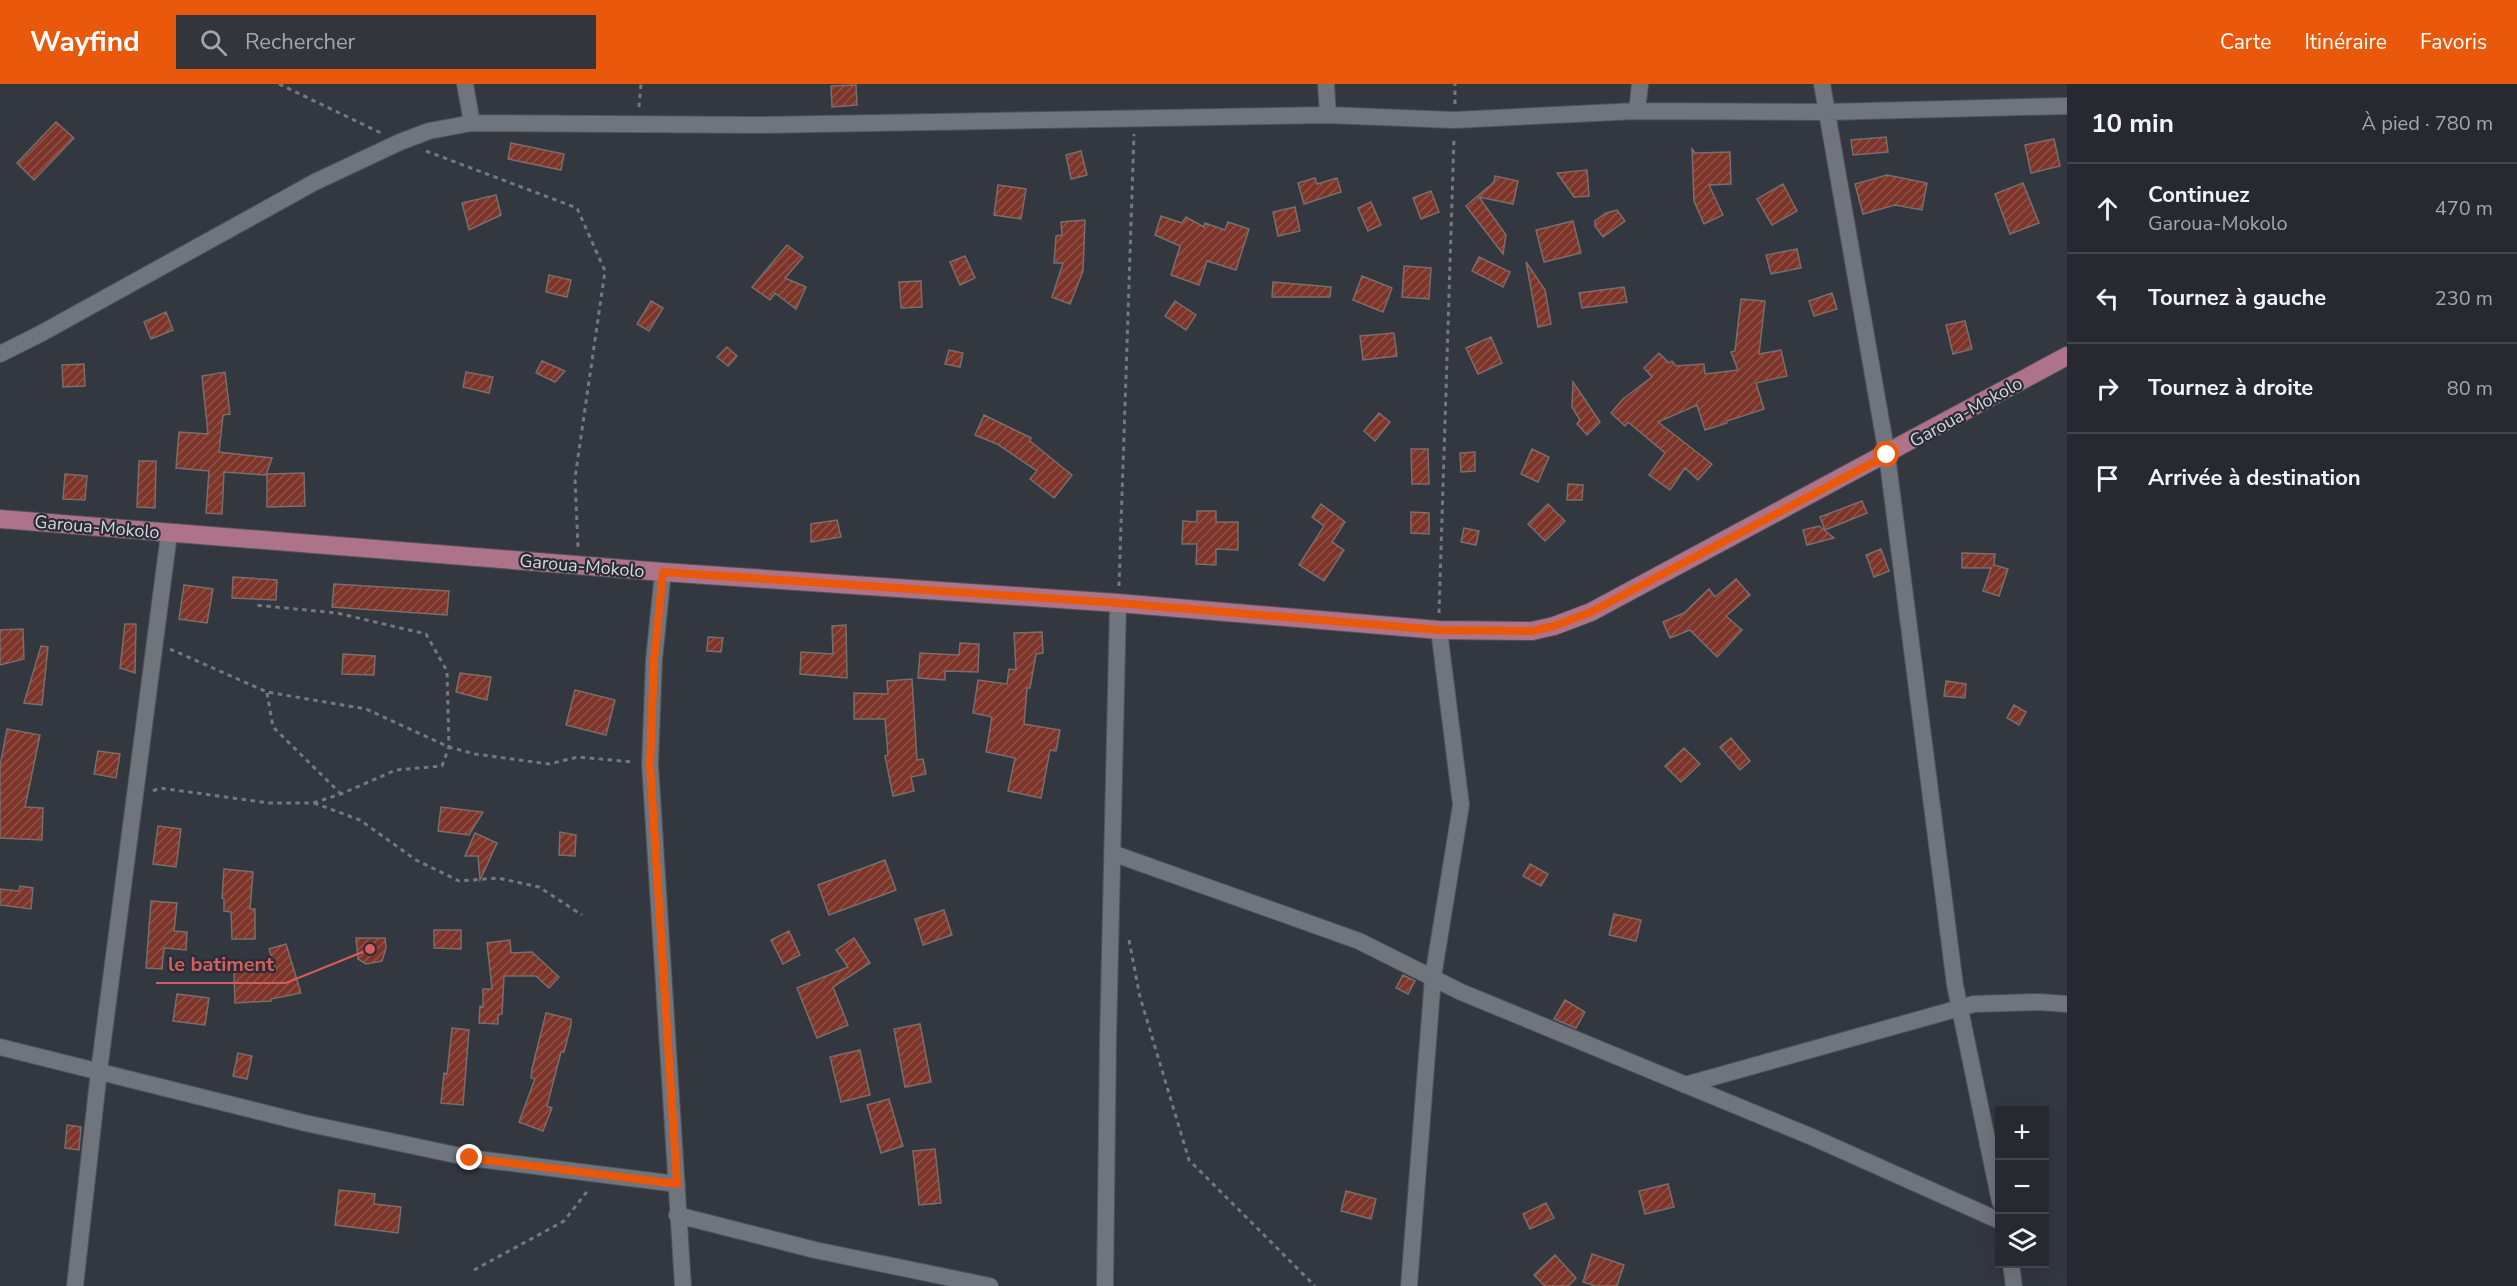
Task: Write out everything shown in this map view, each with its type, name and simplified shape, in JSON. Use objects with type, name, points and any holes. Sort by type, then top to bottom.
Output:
[{"type":"main road","name":"Garoua-Mokolo","points":[[0,519],[663,572],[1118,603],[1439,630],[1532,631],[1554,626],[1591,612],[1887,455],[2067,356]]},
{"type":"street","points":[[465,84],[472,123]]},
{"type":"street","points":[[1326,84],[1328,115]]},
{"type":"street","points":[[1637,111],[1640,84]]},
{"type":"street","points":[[1822,84],[1887,455],[1959,1008],[1995,1178]]},
{"type":"street","points":[[0,354],[50,329],[315,183],[400,142],[429,131],[472,123],[1134,120],[1328,115],[1455,120],[1637,111],[1827,112],[2067,106]]},
{"type":"street","points":[[75,1286],[99,1071],[169,534]]},
{"type":"street","points":[[663,572],[654,660],[650,764],[682,1286]]},
{"type":"street","points":[[1105,1286],[1118,603]]},
{"type":"street","points":[[1409,1286],[1433,977],[1461,805],[1439,630]]},
{"type":"street","points":[[1112,853],[1359,941],[1461,992],[1812,1137],[1995,1219]]},
{"type":"street","points":[[1685,1085],[1959,1008],[1990,1002],[2067,1004]]},
{"type":"street","points":[[0,1047],[305,1123],[470,1158],[677,1184]]},
{"type":"street","points":[[677,1215],[816,1251],[990,1286]]},
{"type":"street","points":[[2012,1268],[2014,1286]]},
{"type":"path","points":[[279,84],[400,142],[577,208],[605,271],[575,478],[576,546],[587,549]]},
{"type":"path","points":[[638,124],[641,84]]},
{"type":"path","points":[[1439,630],[1455,84]]},
{"type":"path","points":[[1118,603],[1134,120]]},
{"type":"path","points":[[134,798],[160,788],[269,803],[313,803],[341,794],[396,770],[442,766],[449,747],[447,671],[426,634],[338,613],[255,606]]},
{"type":"path","points":[[154,642],[267,692],[366,709],[449,747],[475,754],[549,764],[578,757],[650,764]]},
{"type":"path","points":[[267,692],[273,727],[341,794]]},
{"type":"path","points":[[313,803],[360,820],[416,860],[459,881],[498,878],[539,887],[582,915]]},
{"type":"path","points":[[1127,930],[1140,997],[1190,1160],[1315,1286]]},
{"type":"path","points":[[474,1270],[564,1221],[595,1181]]},
{"type":"building","points":[[856,85],[857,105],[832,107],[831,86]]},
{"type":"building","points":[[56,122],[74,138],[34,180],[17,163]]},
{"type":"building","points":[[1886,137],[1888,152],[1853,155],[1851,140]]},
{"type":"building","points":[[2054,139],[2060,166],[2031,173],[2025,145]]},
{"type":"building","points":[[511,143],[564,154],[561,170],[508,159]]},
{"type":"building","points":[[1692,149],[1695,153],[1730,152],[1731,184],[1709,185],[1723,215],[1704,224],[1694,201]]},
{"type":"building","points":[[1081,151],[1087,175],[1071,179],[1066,155]]},
{"type":"building","points":[[1587,170],[1589,196],[1574,197],[1557,173]]},
{"type":"building","points":[[1887,175],[1927,183],[1922,210],[1895,205],[1863,214],[1855,184]]},
{"type":"building","points":[[1495,176],[1518,181],[1513,204],[1479,197],[1506,235],[1503,254],[1466,206],[1494,182]]},
{"type":"building","points":[[1315,178],[1317,184],[1337,178],[1341,192],[1304,204],[1298,183]]},
{"type":"building","points":[[2023,183],[2039,223],[2010,234],[1995,194]]},
{"type":"building","points":[[1783,184],[1797,211],[1772,225],[1757,199]]},
{"type":"building","points":[[998,185],[1026,189],[1021,219],[994,215]]},
{"type":"building","points":[[1431,191],[1439,212],[1421,219],[1413,198]]},
{"type":"building","points":[[496,195],[501,215],[469,230],[462,203]]},
{"type":"building","points":[[1371,202],[1381,225],[1368,231],[1358,208]]},
{"type":"building","points":[[1295,207],[1300,231],[1278,236],[1273,212]]},
{"type":"building","points":[[1617,210],[1625,221],[1603,237],[1595,226],[1595,221],[1606,213]]},
{"type":"building","points":[[1161,216],[1182,223],[1186,217],[1204,227],[1205,223],[1225,230],[1228,222],[1249,229],[1236,270],[1207,261],[1199,285],[1171,275],[1180,246],[1155,235]]},
{"type":"building","points":[[1085,220],[1083,271],[1070,304],[1052,297],[1063,263],[1054,263],[1056,236],[1062,235],[1061,222]]},
{"type":"building","points":[[1573,221],[1581,253],[1544,262],[1536,230]]},
{"type":"building","points":[[787,245],[803,257],[785,278],[806,287],[796,309],[775,293],[770,300],[752,287]]},
{"type":"building","points":[[1797,249],[1801,268],[1771,274],[1766,255]]},
{"type":"building","points":[[965,256],[975,278],[960,285],[950,262]]},
{"type":"building","points":[[1479,257],[1510,272],[1503,287],[1472,271]]},
{"type":"building","points":[[1526,262],[1545,290],[1551,324],[1538,327]]},
{"type":"building","points":[[1404,266],[1431,268],[1429,299],[1402,297]]},
{"type":"building","points":[[549,275],[571,280],[567,297],[546,292]]},
{"type":"building","points":[[1362,276],[1392,288],[1383,312],[1353,300]]},
{"type":"building","points":[[921,281],[922,307],[901,308],[899,282]]},
{"type":"building","points":[[1273,282],[1331,287],[1330,297],[1272,297]]},
{"type":"building","points":[[1624,287],[1627,302],[1582,308],[1579,293]]},
{"type":"building","points":[[1832,293],[1837,309],[1814,316],[1809,301]]},
{"type":"building","points":[[1741,299],[1765,301],[1759,354],[1781,350],[1787,376],[1756,383],[1764,409],[1727,421],[1727,423],[1705,430],[1697,405],[1658,422],[1712,464],[1698,480],[1685,468],[1670,490],[1649,475],[1665,453],[1628,422],[1625,426],[1611,413],[1623,399],[1652,377],[1644,368],[1659,353],[1669,363],[1672,361],[1676,366],[1704,364],[1705,374],[1738,370],[1731,352],[1735,351]]},
{"type":"building","points":[[651,301],[663,308],[649,331],[637,324]]},
{"type":"building","points":[[1175,301],[1196,315],[1186,330],[1165,316]]},
{"type":"building","points":[[166,312],[173,330],[151,339],[144,322]]},
{"type":"building","points":[[1965,321],[1972,349],[1953,354],[1946,325]]},
{"type":"building","points":[[1394,333],[1397,356],[1363,360],[1360,336]]},
{"type":"building","points":[[1491,337],[1502,363],[1478,374],[1466,348]]},
{"type":"building","points":[[727,347],[737,356],[728,366],[717,357]]},
{"type":"building","points":[[949,350],[963,353],[960,367],[945,364]]},
{"type":"building","points":[[542,361],[565,371],[555,382],[536,373]]},
{"type":"building","points":[[84,364],[85,386],[63,387],[62,365]]},
{"type":"building","points":[[225,372],[230,414],[223,415],[219,452],[272,458],[266,475],[224,472],[222,514],[206,513],[209,471],[176,468],[179,432],[208,434],[202,376]]},
{"type":"building","points":[[466,372],[493,377],[489,393],[463,387]]},
{"type":"building","points":[[1573,382],[1600,422],[1587,435],[1577,424],[1580,420],[1572,407]]},
{"type":"building","points":[[1379,413],[1390,422],[1375,441],[1364,431]]},
{"type":"building","points":[[984,415],[1031,438],[1030,441],[1072,475],[1054,498],[1030,479],[1037,471],[997,444],[975,435]]},
{"type":"building","points":[[1411,449],[1428,449],[1429,484],[1412,484]]},
{"type":"building","points":[[1532,449],[1549,457],[1538,482],[1521,474]]},
{"type":"building","points":[[1475,452],[1475,471],[1461,472],[1460,453]]},
{"type":"building","points":[[139,461],[156,461],[155,508],[137,507]]},
{"type":"building","points":[[304,473],[305,506],[267,507],[267,474]]},
{"type":"building","points":[[65,474],[87,476],[85,500],[63,499]]},
{"type":"building","points":[[1568,484],[1583,485],[1582,500],[1567,500]]},
{"type":"building","points":[[1862,501],[1867,513],[1825,530],[1820,517]]},
{"type":"building","points":[[1321,504],[1345,522],[1332,542],[1344,550],[1324,581],[1299,565],[1324,526],[1312,517]]},
{"type":"building","points":[[1548,504],[1565,521],[1545,541],[1528,524]]},
{"type":"building","points":[[1197,511],[1216,511],[1216,522],[1238,522],[1238,550],[1216,549],[1216,565],[1196,564],[1197,544],[1182,544],[1183,521],[1197,522]]},
{"type":"building","points":[[1411,512],[1429,513],[1429,534],[1411,533]]},
{"type":"building","points":[[837,520],[841,537],[811,542],[811,524]]},
{"type":"building","points":[[1819,526],[1834,538],[1807,545],[1803,530]]},
{"type":"building","points":[[1464,528],[1479,531],[1476,545],[1461,542]]},
{"type":"building","points":[[1881,549],[1889,571],[1874,577],[1866,555]]},
{"type":"building","points":[[1962,553],[1995,554],[1994,565],[2008,569],[1999,596],[1983,591],[1991,568],[1962,568]]},
{"type":"building","points":[[233,577],[277,580],[276,600],[232,598]]},
{"type":"building","points":[[1736,579],[1750,595],[1726,616],[1742,630],[1717,657],[1690,630],[1670,638],[1663,622],[1684,613],[1709,589],[1715,597]]},
{"type":"building","points":[[334,584],[449,591],[447,615],[332,607]]},
{"type":"building","points":[[184,585],[213,589],[207,623],[179,619]]},
{"type":"building","points":[[125,624],[136,624],[135,673],[120,668]]},
{"type":"building","points":[[846,625],[847,678],[800,674],[801,652],[833,654],[832,626]]},
{"type":"building","points":[[23,629],[24,659],[0,665],[0,630]]},
{"type":"building","points":[[1042,632],[1043,653],[1036,654],[1030,688],[1027,688],[1024,724],[1060,730],[1056,751],[1050,750],[1041,798],[1008,791],[1015,758],[986,752],[992,717],[973,713],[978,680],[1007,684],[1009,669],[1016,670],[1014,633]]},
{"type":"building","points":[[708,637],[723,638],[721,652],[707,651]]},
{"type":"building","points":[[960,643],[979,644],[978,672],[945,671],[945,680],[918,678],[920,653],[959,655]]},
{"type":"building","points":[[41,646],[48,647],[42,705],[24,703]]},
{"type":"building","points":[[343,654],[375,656],[374,675],[342,674]]},
{"type":"building","points":[[460,673],[491,677],[487,700],[456,692]]},
{"type":"building","points":[[912,679],[917,760],[923,759],[926,774],[911,777],[914,791],[893,796],[885,756],[888,755],[885,719],[854,719],[854,693],[888,694],[887,681]]},
{"type":"building","points":[[1946,681],[1966,684],[1965,698],[1944,696]]},
{"type":"building","points":[[575,690],[615,700],[606,735],[566,725]]},
{"type":"building","points":[[2014,705],[2026,712],[2019,725],[2007,718]]},
{"type":"building","points":[[7,729],[40,735],[25,807],[43,808],[42,840],[0,838],[0,766]]},
{"type":"building","points":[[1731,738],[1750,761],[1740,770],[1720,747]]},
{"type":"building","points":[[1684,748],[1700,764],[1681,782],[1665,766]]},
{"type":"building","points":[[98,751],[120,754],[116,778],[94,774]]},
{"type":"building","points":[[441,807],[483,812],[469,835],[438,831]]},
{"type":"building","points":[[158,826],[181,829],[176,867],[153,864]]},
{"type":"building","points":[[560,832],[576,835],[575,856],[559,855]]},
{"type":"building","points":[[475,833],[497,843],[480,880],[478,856],[465,856]]},
{"type":"building","points":[[885,860],[896,890],[829,915],[818,885]]},
{"type":"building","points":[[1530,864],[1548,874],[1541,886],[1523,876]]},
{"type":"building","points":[[224,869],[253,872],[250,909],[255,909],[255,939],[232,939],[231,912],[224,911],[224,899],[222,898]]},
{"type":"building","points":[[20,886],[33,888],[31,909],[0,905],[0,889],[19,891]]},
{"type":"building","points":[[151,901],[177,903],[174,931],[187,932],[186,950],[164,948],[162,969],[146,968]]},
{"type":"building","points":[[944,910],[952,935],[923,945],[915,919]]},
{"type":"building","points":[[1614,914],[1641,920],[1636,941],[1609,935]]},
{"type":"building","points":[[434,930],[461,930],[461,949],[434,948]]},
{"type":"building","points":[[789,931],[800,955],[783,964],[771,940]]},
{"type":"building","points":[[356,938],[385,938],[386,948],[382,961],[366,964],[358,959]]},
{"type":"building","points":[[854,938],[870,963],[833,987],[848,1025],[817,1038],[797,988],[848,967],[836,950]]},
{"type":"building","points":[[510,940],[511,953],[532,952],[559,977],[549,988],[536,976],[504,976],[502,1014],[498,1015],[498,1024],[479,1023],[480,1006],[483,1007],[483,989],[492,989],[487,943]]},
{"type":"building","points":[[286,944],[301,993],[271,999],[271,1001],[235,1003],[234,972],[276,970],[269,949]]},
{"type":"building","points":[[1403,975],[1415,981],[1408,994],[1396,988]]},
{"type":"building","points":[[177,994],[209,998],[205,1025],[173,1021]]},
{"type":"building","points":[[1565,1000],[1585,1012],[1576,1028],[1554,1019]]},
{"type":"building","points":[[546,1013],[571,1019],[571,1025],[564,1052],[561,1052],[547,1106],[552,1108],[543,1131],[519,1122],[535,1079],[531,1078],[532,1069]]},
{"type":"building","points":[[920,1024],[931,1082],[905,1087],[894,1029]]},
{"type":"building","points":[[452,1028],[469,1030],[463,1105],[441,1103]]},
{"type":"building","points":[[860,1050],[870,1095],[841,1102],[830,1057]]},
{"type":"building","points":[[238,1053],[252,1056],[247,1079],[233,1076]]},
{"type":"building","points":[[889,1099],[903,1146],[881,1153],[867,1105]]},
{"type":"building","points":[[67,1125],[81,1127],[79,1150],[65,1148]]},
{"type":"building","points":[[935,1149],[941,1203],[919,1205],[913,1151]]},
{"type":"building","points":[[1668,1184],[1674,1207],[1645,1214],[1639,1191]]},
{"type":"building","points":[[339,1190],[375,1194],[374,1204],[401,1207],[398,1233],[335,1225]]},
{"type":"building","points":[[1346,1191],[1376,1199],[1371,1219],[1341,1211]]},
{"type":"building","points":[[1546,1203],[1554,1218],[1530,1229],[1523,1214]]},
{"type":"building","points":[[1592,1254],[1624,1265],[1617,1286],[1596,1286],[1583,1282]]},
{"type":"building","points":[[1555,1255],[1576,1278],[1568,1286],[1545,1286],[1534,1275]]},
{"type":"place","name":"le batiment","points":[[370,949]]},
{"type":"route","points":[[470,1158],[677,1184],[650,764],[654,660],[663,572],[1118,603],[1439,630],[1532,631],[1554,626],[1591,612],[1887,455]]}]
